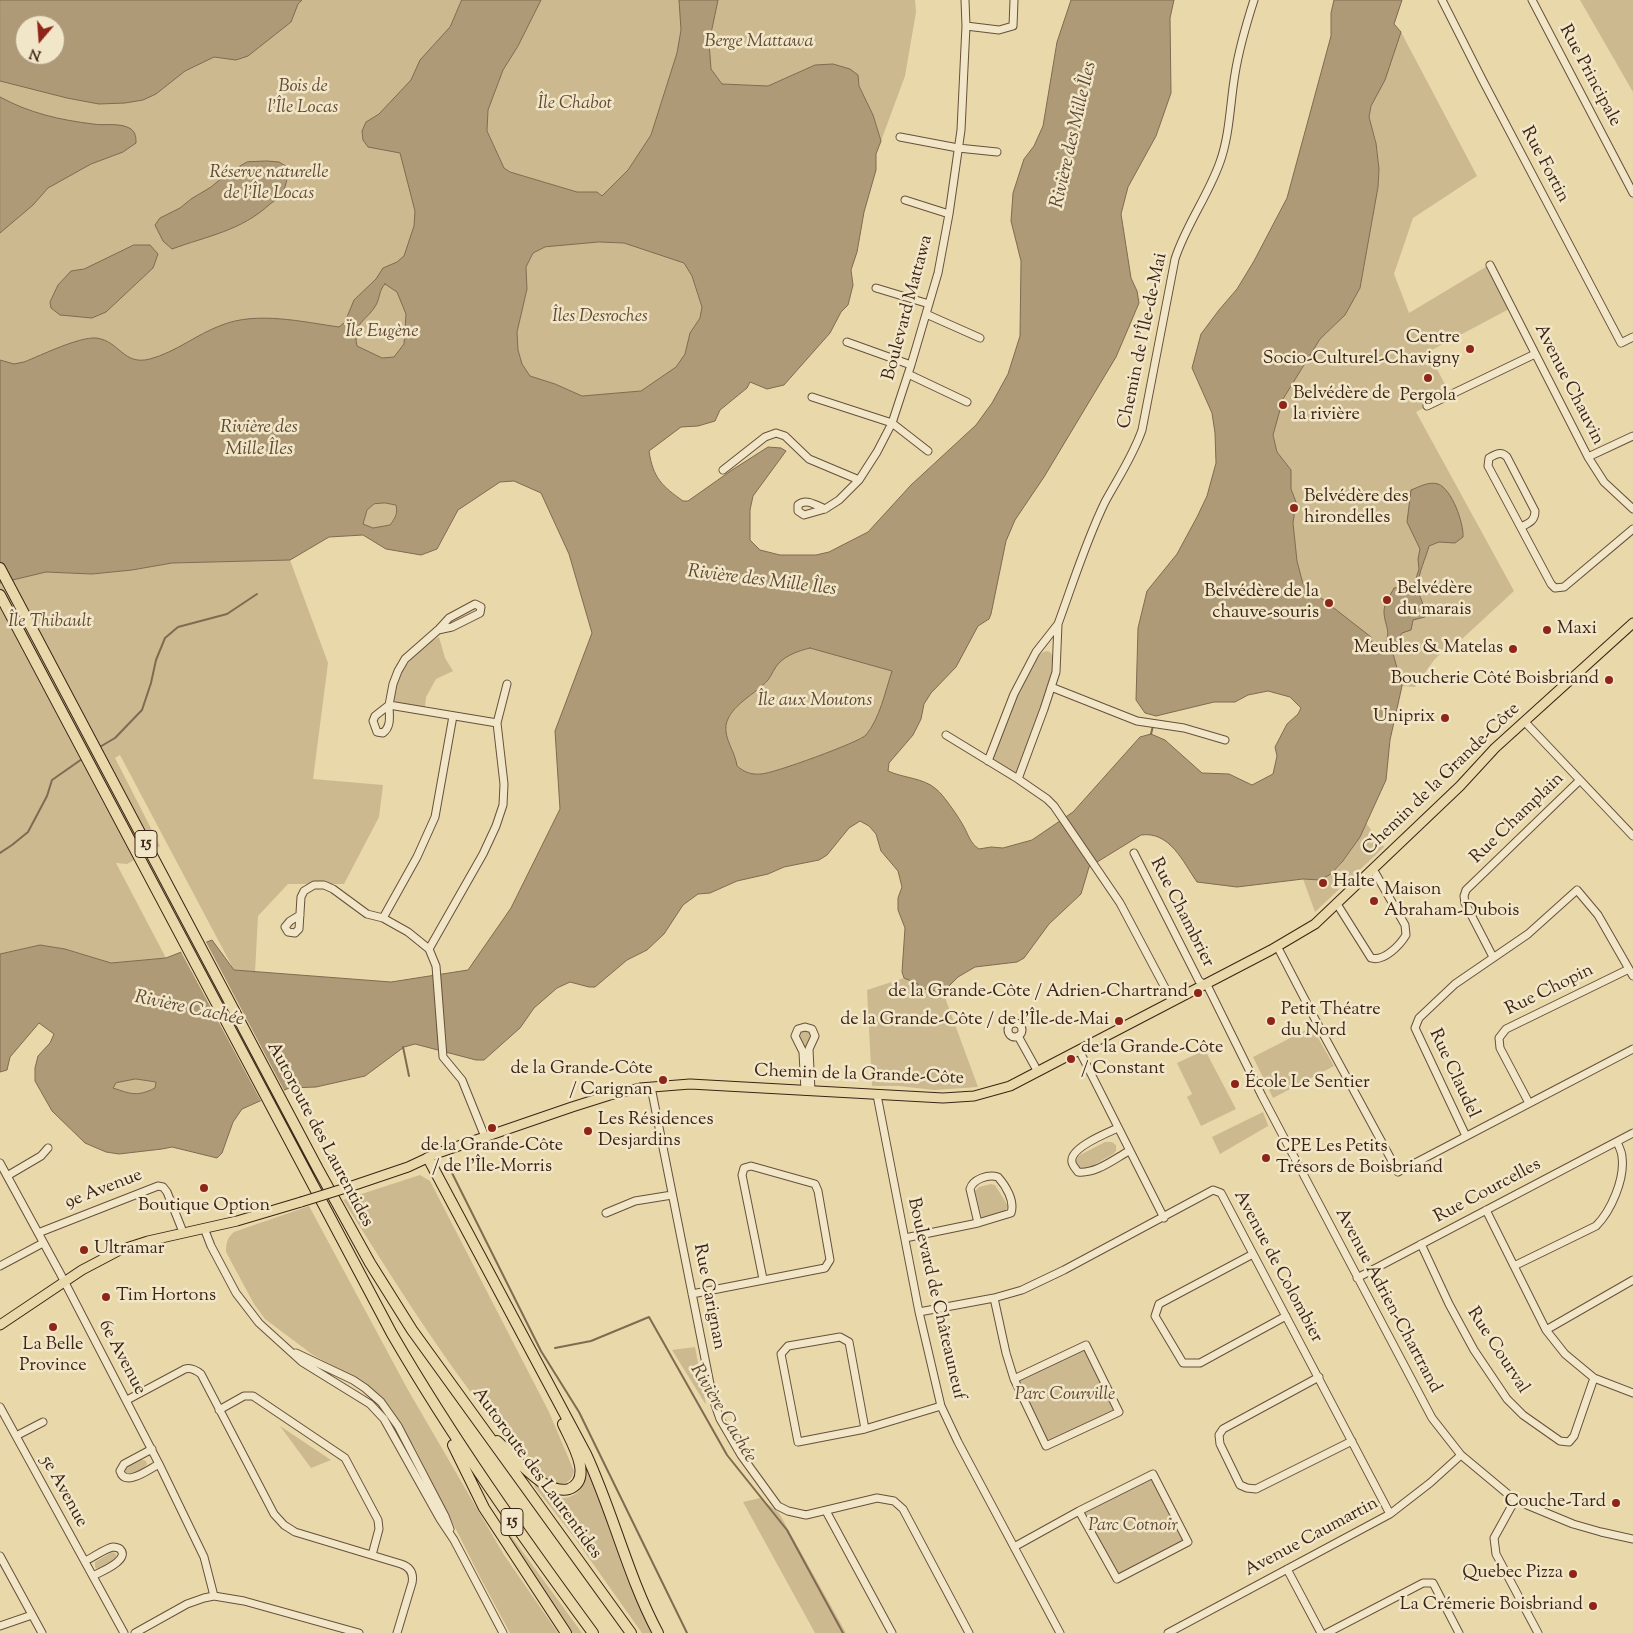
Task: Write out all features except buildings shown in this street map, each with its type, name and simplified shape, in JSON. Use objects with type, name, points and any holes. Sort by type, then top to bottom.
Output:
[{"type":"highway","name":"Autoroute des Laurentides","points":[[0,568],[292,1120],[350,1228],[386,1290],[432,1359],[631,1633]]},
{"type":"highway","name":"Autoroute des Laurentides","points":[[0,595],[382,1316],[436,1408],[500,1505],[593,1633]]},
{"type":"highway","points":[[428,1158],[593,1471],[639,1590],[658,1633]]},
{"type":"highway","points":[[480,1425],[535,1476],[549,1486],[566,1490],[572,1487],[579,1478],[581,1469],[577,1455],[527,1345]]},
{"type":"highway","points":[[436,1408],[477,1496],[526,1575],[566,1633]]},
{"type":"main road","name":"Chemin de la Grande-Côte","points":[[0,1325],[64,1281],[128,1247],[183,1232],[264,1214],[349,1187],[485,1137],[600,1098],[651,1086],[686,1084],[943,1098],[974,1096],[1009,1086],[1308,929],[1337,904],[1460,786],[1495,748],[1633,623]]},
{"type":"street","name":"Boulevard Mattawa","points":[[826,508],[839,500],[859,480],[877,452],[892,423],[938,273],[949,214],[960,130],[966,26],[965,0]]},
{"type":"street","points":[[966,26],[999,30],[1013,26],[1014,0]]},
{"type":"street","name":"Chemin de l'Île-de-Mai","points":[[1018,779],[1056,672],[1058,624],[1090,535],[1106,500],[1136,448],[1142,430],[1175,259],[1181,241],[1220,161],[1229,123],[1242,39],[1254,0]]},
{"type":"street","name":"Rue Fortin","points":[[1442,0],[1486,88],[1621,343],[1633,338]]},
{"type":"street","name":"Rue Principale","points":[[1532,0],[1633,193]]},
{"type":"street","points":[[900,137],[958,148],[997,152]]},
{"type":"street","points":[[905,200],[949,214]]},
{"type":"street","name":"Avenue Chauvin","points":[[1490,265],[1588,457],[1604,482],[1633,509]]},
{"type":"street","points":[[876,288],[929,304]]},
{"type":"street","points":[[926,314],[980,338]]},
{"type":"street","points":[[847,342],[911,365]]},
{"type":"street","points":[[1427,406],[1535,354]]},
{"type":"street","points":[[908,374],[967,402]]},
{"type":"street","points":[[812,397],[892,423],[928,452]]},
{"type":"street","points":[[723,470],[765,437],[776,433],[786,436],[809,459],[859,480]]},
{"type":"street","points":[[1588,457],[1633,436]]},
{"type":"street","points":[[1521,527],[1531,522],[1535,517],[1535,511],[1507,457],[1504,454],[1498,453],[1489,458],[1488,466],[1552,585],[1558,589],[1564,587],[1633,529]]},
{"type":"street","points":[[438,630],[452,627],[480,613],[481,607],[476,604],[449,618],[406,659],[398,671],[393,684],[389,705],[498,723]]},
{"type":"street","name":"Chemin de l'Île-de-Mai","points":[[988,761],[1014,694],[1040,647],[1058,624]]},
{"type":"street","points":[[1040,647],[1052,648],[1057,654]]},
{"type":"street","points":[[429,949],[445,924],[483,854],[503,805],[504,784],[498,723],[507,684]]},
{"type":"street","points":[[1051,687],[1137,721],[1184,728],[1225,740]]},
{"type":"street","points":[[382,918],[417,857],[435,817],[453,716]]},
{"type":"street","points":[[1525,722],[1633,836]]},
{"type":"street","points":[[946,735],[1047,799],[1120,903],[1172,1001]]},
{"type":"street","name":"Rue Champlain","points":[[1493,957],[1465,903],[1464,896],[1466,890],[1580,780]]},
{"type":"street","name":"Rue Chambrier","points":[[1134,853],[1182,948],[1200,981],[1204,984]]},
{"type":"street","points":[[1337,904],[1372,958],[1382,958],[1401,941],[1406,935],[1405,925],[1373,870]]},
{"type":"street","points":[[300,915],[301,897],[304,891],[314,885],[324,885],[334,889],[368,914],[382,918],[408,932],[429,949],[436,966],[442,1050],[445,1060],[462,1080],[485,1137]]},
{"type":"street","name":"Rue Claudel","points":[[1466,1136],[1415,1028],[1419,1018],[1455,984],[1528,934],[1577,890],[1598,915],[1631,972]]},
{"type":"street","points":[[1277,946],[1398,1172],[1633,1048]]},
{"type":"street","name":"Rue Chopin","points":[[1528,1103],[1500,1048],[1499,1038],[1506,1029],[1631,972]]},
{"type":"street","name":"Avenue Adrien-Chartrand","points":[[1204,984],[1211,993],[1262,1096],[1432,1418],[1460,1455],[1515,1500],[1580,1526],[1633,1539]]},
{"type":"street","points":[[805,1026],[812,1029],[815,1036],[809,1048],[808,1091],[803,1052],[795,1036],[798,1029],[805,1026]]},
{"type":"street","points":[[1018,1036],[1038,1072]]},
{"type":"street","points":[[1079,1050],[1164,1218]]},
{"type":"street","name":"Rue Carignan","points":[[651,1086],[713,1399],[720,1419],[741,1455],[778,1506],[788,1512],[806,1515],[877,1498],[894,1501],[903,1509],[969,1633]]},
{"type":"street","name":"Boulevard de Châteauneuf","points":[[877,1095],[919,1312],[942,1406],[958,1442],[1060,1633]]},
{"type":"street","points":[[1118,1128],[1095,1138],[1078,1150],[1073,1155],[1072,1162],[1078,1172],[1085,1173],[1099,1168],[1129,1151]]},
{"type":"street","name":"Rue Courcelles","points":[[1357,1278],[1633,1134]]},
{"type":"street","points":[[1514,1266],[1596,1226],[1606,1216],[1614,1200],[1622,1168],[1622,1155],[1617,1142]]},
{"type":"street","points":[[7,1176],[41,1156],[48,1148]]},
{"type":"street","name":"6e Avenue","points":[[0,1163],[152,1449],[204,1557],[214,1596]]},
{"type":"street","points":[[692,1294],[825,1268],[830,1260],[818,1191],[815,1184],[751,1166],[744,1168],[742,1174],[763,1279]]},
{"type":"street","points":[[905,1238],[978,1223],[1011,1213],[1013,1208],[1012,1202],[998,1177],[993,1176],[974,1180],[971,1184],[970,1189],[978,1223]]},
{"type":"street","name":"9e Avenue","points":[[38,1233],[158,1186],[163,1187],[167,1192],[183,1232]]},
{"type":"street","name":"Avenue de Colombier","points":[[919,1312],[994,1298],[1022,1290],[1164,1218],[1213,1190],[1221,1193],[1390,1514]]},
{"type":"street","points":[[606,1213],[635,1201],[672,1195]]},
{"type":"street","points":[[1486,1210],[1546,1330],[1565,1354],[1594,1378],[1633,1393]]},
{"type":"street","points":[[204,1228],[218,1259],[245,1307],[262,1326],[302,1362],[370,1404],[380,1414],[400,1444],[440,1519],[454,1540],[503,1633]]},
{"type":"street","points":[[0,1266],[43,1243]]},
{"type":"street","name":"Rue Courval","points":[[1421,1244],[1449,1304],[1474,1350],[1506,1399],[1524,1416],[1560,1441],[1569,1442],[1574,1436],[1594,1378]]},
{"type":"street","points":[[1254,1254],[1159,1304],[1155,1316],[1183,1363],[1200,1362],[1286,1316]]},
{"type":"street","points":[[1546,1330],[1633,1280]]},
{"type":"street","points":[[994,1298],[1006,1353],[1014,1379],[1046,1446],[1119,1412],[1086,1345],[1014,1379]]},
{"type":"street","points":[[865,1429],[849,1342],[840,1337],[788,1346],[781,1354],[798,1442],[865,1429],[942,1406]]},
{"type":"street","points":[[289,1349],[353,1380],[370,1392],[386,1408],[398,1426],[445,1516],[454,1540]]},
{"type":"street","points":[[127,1400],[190,1368],[201,1374],[280,1521],[288,1528],[299,1533],[404,1565],[409,1569],[413,1576],[397,1633]]},
{"type":"street","points":[[1319,1378],[1223,1429],[1219,1435],[1220,1444],[1240,1484],[1247,1488],[1256,1489],[1352,1440]]},
{"type":"street","points":[[219,1410],[244,1396],[253,1396],[345,1458],[378,1520],[379,1529],[372,1555]]},
{"type":"street","name":"5e Avenue","points":[[0,1407],[124,1633]]},
{"type":"street","points":[[16,1436],[43,1422]]},
{"type":"street","points":[[152,1449],[123,1465],[120,1470],[121,1475],[130,1478],[159,1464]]},
{"type":"street","name":"Avenue Caumartin","points":[[1168,1633],[1390,1514],[1430,1483],[1460,1455]]},
{"type":"street","points":[[1014,1547],[1079,1511],[1153,1474],[1188,1542],[1117,1579],[1079,1511]]},
{"type":"street","points":[[1515,1500],[1494,1538],[1496,1554],[1538,1633]]},
{"type":"street","points":[[826,1511],[892,1633]]},
{"type":"street","points":[[85,1561],[112,1547],[118,1548],[121,1551],[122,1556],[119,1562],[93,1576]]},
{"type":"street","points":[[0,1556],[42,1633]]},
{"type":"street","points":[[1287,1569],[1321,1633]]},
{"type":"street","points":[[1327,1633],[1423,1583],[1433,1583],[1459,1633]]},
{"type":"street","points":[[136,1633],[187,1604],[214,1596],[244,1602],[337,1630],[359,1633]]},
{"type":"street","points":[[0,1626],[32,1615]]},
{"type":"green space","name":"Réserve naturelle de l'Île Locas","points":[[281,0],[487,0],[428,318],[395,375],[0,393],[0,57],[15,62],[15,65],[26,65],[90,85]]},
{"type":"green space","name":"Île Chabot","points":[[541,0],[679,0],[681,30],[677,53],[651,135],[628,170],[602,196],[597,192],[577,192],[510,172],[504,168],[487,131],[488,110],[503,70],[518,46]]},
{"type":"green space","name":"Berge Mattawa","points":[[718,0],[915,0],[916,12],[905,76],[881,141],[873,115],[859,86],[858,75],[815,65],[768,86],[722,84],[711,69],[709,43]]},
{"type":"green space","points":[[1580,0],[1633,0],[1633,92]]},
{"type":"green space","points":[[1401,32],[1477,176],[1413,218],[1394,274],[1409,313],[1489,265],[1511,308],[1428,352],[1450,394],[1416,412],[1514,591],[1462,639],[1449,645],[1434,660],[1415,687],[1402,686],[1397,671],[1383,648],[1372,643],[1370,637],[1303,584],[1297,561],[1293,523],[1296,502],[1291,489],[1291,470],[1277,452],[1273,434],[1283,399],[1320,339],[1345,315],[1360,288],[1378,186],[1379,167],[1376,140],[1369,117],[1371,106],[1385,79]]},
{"type":"green space","name":"Îles Desroches","points":[[599,242],[624,243],[684,263],[692,276],[702,307],[700,319],[690,333],[685,354],[676,367],[642,391],[582,396],[555,384],[530,376],[522,364],[518,350],[517,332],[527,289],[526,267],[533,253],[545,247]]},
{"type":"green space","points":[[374,504],[396,505],[396,515],[390,525],[372,528],[363,524],[367,510]]},
{"type":"green space","name":"Île Thibault","points":[[290,560],[328,663],[313,779],[383,785],[379,817],[344,884],[288,884],[258,916],[255,972],[234,970],[120,755],[115,758],[160,846],[127,864],[116,863],[166,958],[110,963],[65,949],[40,945],[0,954],[0,583],[46,572],[92,574],[172,563]]},
{"type":"green space","points":[[439,637],[445,658],[453,671],[436,679],[426,697],[425,707],[390,704],[397,678],[420,647]]},
{"type":"green space","name":"Île aux Moutons","points":[[810,648],[893,671],[879,713],[871,728],[860,739],[781,769],[757,774],[742,770],[736,766],[727,735],[726,725],[728,718],[738,706],[768,680],[778,663],[801,650]]},
{"type":"green space","points":[[1046,651],[1050,652],[1054,658],[1049,688],[1040,718],[1016,775],[991,759],[1017,694],[1040,654]]},
{"type":"green space","points":[[1366,823],[1384,847],[1315,912],[1303,879],[1319,880],[1334,872],[1359,838]]},
{"type":"green space","points":[[904,978],[918,984],[918,988],[943,992],[978,1087],[934,1090],[899,1086],[872,1086],[867,990]]},
{"type":"green space","points":[[1312,1027],[1334,1066],[1273,1098],[1253,1057]]},
{"type":"green space","points":[[808,1030],[812,1034],[806,1053],[798,1034],[800,1031]]},
{"type":"green space","points":[[1205,1050],[1236,1109],[1201,1126],[1187,1097],[1192,1094],[1177,1063]]},
{"type":"green space","points":[[136,1079],[156,1082],[155,1088],[143,1093],[134,1094],[113,1088],[116,1083]]},
{"type":"green space","points":[[1263,1112],[1269,1128],[1268,1126],[1220,1154],[1212,1137]]},
{"type":"green space","points":[[1105,1142],[1112,1142],[1116,1145],[1116,1151],[1113,1154],[1087,1169],[1078,1167],[1075,1163],[1078,1156]]},
{"type":"green space","points":[[420,1175],[430,1181],[549,1412],[574,1471],[567,1482],[556,1484],[540,1474],[493,1421],[434,1340],[343,1200]]},
{"type":"green space","points":[[995,1185],[1008,1206],[1001,1213],[982,1218],[975,1191],[979,1187]]},
{"type":"green space","points":[[309,1206],[408,1390],[504,1555],[558,1633],[510,1633],[415,1448],[384,1400],[361,1381],[313,1355],[265,1319],[254,1304],[226,1252],[228,1239],[234,1232]]},
{"type":"green space","name":"Parc Courville","points":[[1085,1343],[1118,1412],[1046,1446],[1014,1379]]},
{"type":"green space","points":[[695,1347],[706,1405],[672,1350]]},
{"type":"green space","points":[[280,1426],[331,1460],[311,1468]]},
{"type":"green space","points":[[141,1459],[146,1461],[147,1464],[143,1468],[138,1472],[126,1473],[125,1469],[127,1466]]},
{"type":"green space","points":[[584,1464],[652,1633],[642,1633],[574,1537],[534,1486],[536,1485],[547,1494],[557,1498],[573,1495],[578,1492],[584,1482]]},
{"type":"green space","name":"Parc Cotnoir","points":[[1153,1474],[1187,1542],[1117,1579],[1079,1511]]},
{"type":"green space","points":[[760,1498],[779,1513],[846,1633],[815,1633],[743,1502]]},
{"type":"green space","points":[[509,1533],[582,1633],[571,1633],[506,1536]]},
{"type":"green space","points":[[112,1552],[115,1553],[118,1559],[98,1570],[95,1567],[95,1562]]},
{"type":"water","points":[[0,0],[302,0],[298,4],[291,22],[248,56],[236,60],[214,57],[185,71],[156,94],[143,100],[99,104],[0,81]]},
{"type":"water","name":"Rivière des Mille Îles","points":[[462,0],[541,0],[518,46],[503,70],[488,110],[487,131],[504,168],[510,172],[577,192],[597,192],[602,196],[628,170],[651,135],[677,53],[681,30],[679,0],[718,0],[709,43],[711,69],[722,84],[768,86],[815,65],[833,64],[850,69],[858,75],[859,86],[873,115],[881,141],[876,154],[876,170],[851,270],[853,285],[848,305],[841,312],[830,333],[784,385],[767,389],[750,382],[747,388],[720,410],[715,421],[698,426],[681,427],[649,451],[656,475],[664,486],[683,501],[688,501],[768,447],[781,448],[786,451],[753,496],[750,510],[750,540],[760,550],[780,555],[816,555],[829,552],[868,532],[911,485],[976,425],[992,403],[1008,374],[1020,336],[1021,261],[1011,221],[1013,193],[1024,159],[1034,146],[1043,126],[1057,42],[1071,0],[1174,0],[1170,18],[1171,93],[1156,136],[1128,187],[1121,214],[1131,278],[1137,291],[1139,303],[1116,357],[1044,477],[1015,520],[1006,541],[989,619],[978,626],[956,667],[931,693],[924,704],[921,719],[913,735],[889,763],[888,771],[919,780],[931,785],[939,792],[959,818],[972,842],[979,849],[1003,848],[1032,840],[1073,812],[1140,737],[1151,734],[1165,740],[1202,773],[1229,774],[1252,785],[1273,774],[1277,756],[1275,747],[1287,724],[1298,714],[1301,708],[1290,697],[1268,691],[1248,695],[1235,702],[1214,702],[1156,716],[1145,713],[1136,700],[1138,628],[1147,591],[1177,554],[1197,517],[1207,496],[1216,463],[1212,413],[1192,368],[1201,334],[1237,289],[1287,198],[1331,36],[1331,13],[1334,0],[1402,0],[1394,24],[1401,32],[1385,80],[1371,106],[1369,117],[1376,143],[1379,169],[1378,187],[1360,288],[1345,315],[1320,339],[1283,399],[1273,435],[1277,452],[1291,470],[1291,489],[1296,502],[1293,523],[1297,561],[1303,584],[1371,637],[1372,643],[1383,647],[1388,633],[1384,616],[1386,602],[1394,588],[1414,585],[1419,569],[1420,549],[1407,522],[1411,490],[1431,483],[1443,487],[1456,507],[1463,537],[1455,543],[1439,542],[1429,546],[1418,581],[1425,617],[1413,620],[1411,630],[1402,633],[1392,650],[1402,686],[1390,740],[1386,780],[1360,837],[1331,874],[1320,880],[1303,879],[1237,887],[1197,882],[1181,857],[1168,843],[1151,835],[1141,835],[1089,867],[1081,894],[1049,924],[1024,958],[1017,962],[975,967],[958,977],[943,992],[918,988],[918,984],[904,978],[902,972],[905,928],[898,910],[898,898],[902,887],[898,871],[881,851],[876,834],[869,826],[860,821],[849,828],[827,855],[819,860],[784,867],[768,874],[737,881],[710,893],[698,894],[683,905],[664,934],[647,950],[627,960],[595,987],[570,982],[557,988],[534,1008],[520,1028],[484,1060],[476,1060],[415,1044],[404,1047],[365,1076],[316,1087],[289,1088],[242,1109],[233,1122],[222,1153],[217,1158],[172,1147],[119,1154],[106,1152],[85,1143],[52,1111],[35,1081],[35,1068],[38,1056],[50,1043],[54,1034],[39,1023],[10,1057],[7,1070],[0,1072],[0,954],[40,945],[65,949],[111,963],[166,958],[212,940],[234,970],[391,982],[468,970],[511,908],[560,809],[555,731],[592,633],[569,554],[541,493],[514,481],[500,482],[458,510],[437,549],[421,555],[386,549],[363,535],[329,537],[290,560],[172,563],[92,574],[46,572],[0,583],[0,360],[14,364],[24,362],[70,343],[88,338],[104,340],[134,359],[150,359],[169,352],[222,325],[250,319],[295,320],[339,327],[345,322],[354,300],[376,279],[383,268],[397,262],[404,256],[414,226],[415,211],[400,153],[368,147],[363,140],[362,131],[366,122],[379,114],[411,80],[420,60],[450,27]],"holes":[[[599,242],[624,243],[684,263],[692,276],[702,307],[700,318],[690,333],[685,354],[676,367],[641,391],[582,396],[555,384],[530,376],[522,364],[518,350],[517,332],[527,289],[526,267],[533,253],[545,247]],[[385,284],[397,292],[406,314],[404,344],[394,357],[382,358],[357,346],[356,332],[376,305]],[[374,504],[396,505],[396,516],[390,525],[373,528],[363,524],[367,510]],[[810,648],[892,671],[875,721],[866,735],[860,739],[797,764],[768,773],[757,774],[745,771],[737,766],[728,740],[726,730],[728,718],[738,706],[768,680],[782,660],[801,650]],[[136,1079],[156,1082],[155,1088],[139,1094],[113,1088],[116,1083]]]},
{"type":"water","points":[[0,97],[33,112],[57,118],[127,127],[134,132],[136,143],[123,152],[91,164],[48,188],[33,205],[0,233]]},
{"type":"water","points":[[247,162],[279,162],[289,168],[289,171],[282,194],[259,213],[223,232],[172,249],[163,241],[155,225],[160,218],[180,208],[228,173]]},
{"type":"water","points":[[134,245],[150,245],[158,254],[153,268],[106,312],[92,318],[60,315],[51,308],[50,302],[58,285],[71,271],[84,269]]},
{"type":"pier","points":[[205,940],[285,1092],[262,1103],[180,950]]},
{"type":"waterway","points":[[98,748],[115,738],[142,710],[156,660],[165,638],[178,627],[227,614],[257,594]]},
{"type":"waterway","points":[[1151,734],[1153,726]]},
{"type":"waterway","points":[[0,853],[28,832],[47,796],[52,780],[82,759]]},
{"type":"waterway","name":"Rivière Cachée","points":[[403,1047],[409,1076]]},
{"type":"waterway","points":[[448,1165],[541,1351],[579,1412],[687,1633]]},
{"type":"waterway","name":"Rivière Cachée","points":[[555,1348],[591,1341],[649,1317],[727,1455],[787,1530],[843,1633]]},
{"type":"place","name":"Centre Socio-Culturel-Chavigny","points":[[1470,349]]},
{"type":"place","name":"Pergola","points":[[1428,378]]},
{"type":"place","name":"Belvédère de la rivière","points":[[1283,405]]},
{"type":"place","name":"Belvédère des hirondelles","points":[[1294,508]]},
{"type":"place","name":"Belvédère du marais","points":[[1387,600]]},
{"type":"place","name":"Belvédère de la chauve-souris","points":[[1329,603]]},
{"type":"place","name":"Maxi","points":[[1547,630]]},
{"type":"place","name":"Meubles & Matelas","points":[[1513,649]]},
{"type":"place","name":"Boucherie Côté Boisbriand","points":[[1609,680]]},
{"type":"place","name":"Uniprix","points":[[1445,718]]},
{"type":"place","name":"Halte","points":[[1323,883]]},
{"type":"place","name":"Maison Abraham-Dubois","points":[[1374,901]]},
{"type":"place","name":"de la Grande-Côte / Adrien-Chartrand","points":[[1198,993]]},
{"type":"place","name":"de la Grande-Côte / de l'Île-de-Mai","points":[[1119,1021]]},
{"type":"place","name":"Petit Théatre du Nord","points":[[1271,1021]]},
{"type":"place","name":"de la Grande-Côte / Constant","points":[[1071,1059]]},
{"type":"place","name":"de la Grande-Côte / Carignan","points":[[663,1080]]},
{"type":"place","name":"École Le Sentier","points":[[1235,1084]]},
{"type":"place","name":"de la Grande-Côte / de l'Île-Morris","points":[[492,1128]]},
{"type":"place","name":"Les Résidences Desjardins","points":[[588,1131]]},
{"type":"place","name":"CPE Les Petits Trésors de Boisbriand","points":[[1266,1158]]},
{"type":"place","name":"Boutique Option","points":[[204,1188]]},
{"type":"place","name":"Ultramar","points":[[84,1250]]},
{"type":"place","name":"Tim Hortons","points":[[106,1297]]},
{"type":"place","name":"La Belle Province","points":[[53,1327]]},
{"type":"place","name":"Couche-Tard","points":[[1616,1503]]},
{"type":"place","name":"Quebec Pizza","points":[[1573,1574]]},
{"type":"place","name":"La Crémerie Boisbriand","points":[[1593,1606]]},
{"type":"park label","name":"Bois de l'Île Locas","points":[[303,98]]},
{"type":"park label","name":"Ïle Eugène","points":[[382,333]]}]
